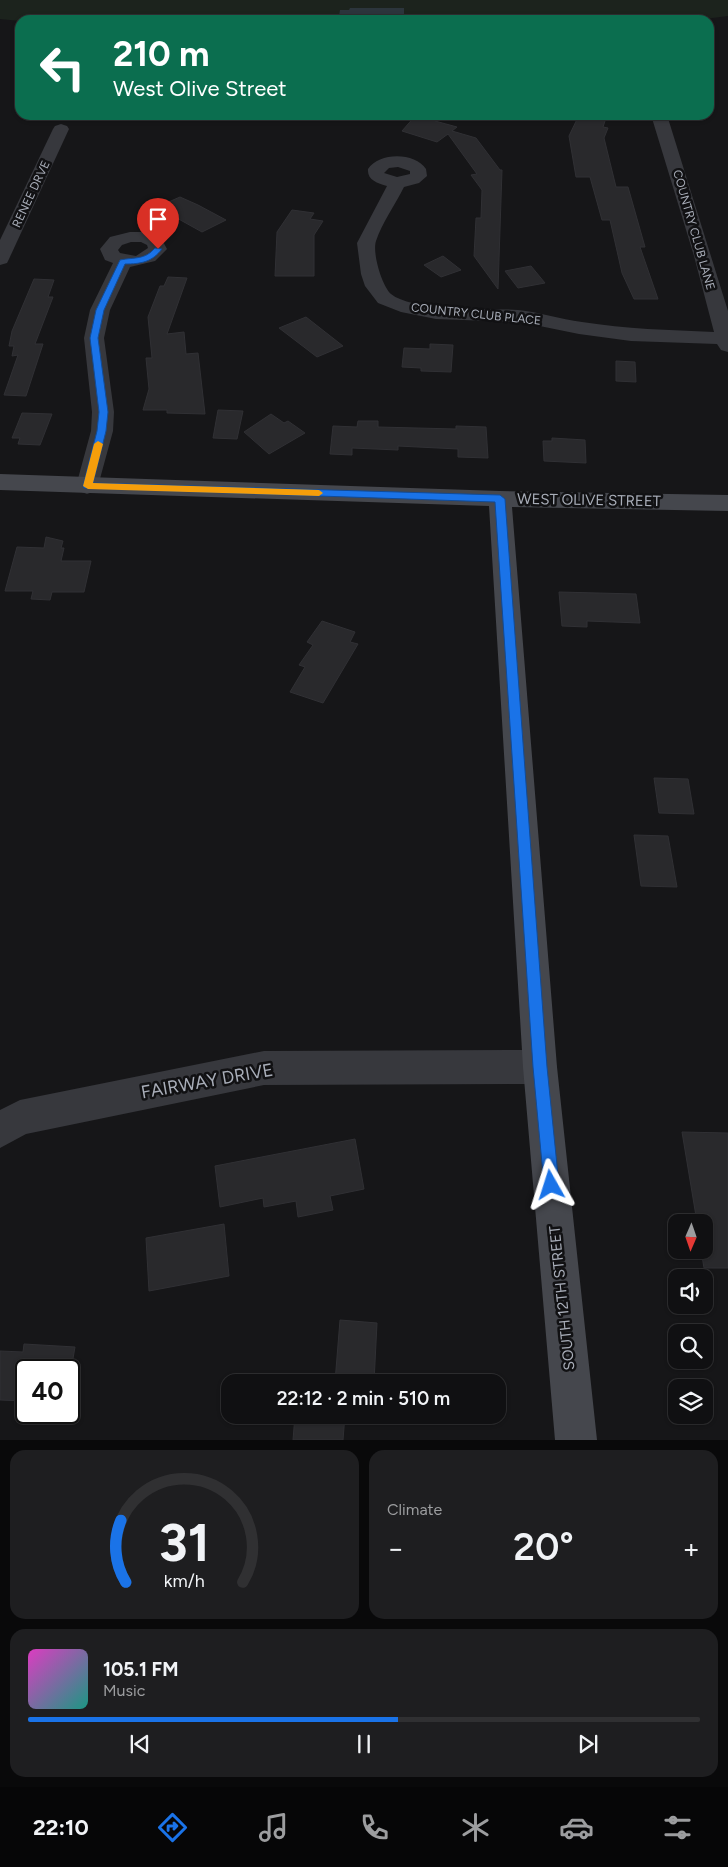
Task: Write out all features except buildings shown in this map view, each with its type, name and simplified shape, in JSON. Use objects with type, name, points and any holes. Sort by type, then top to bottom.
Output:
[{"type":"street","name":"COUNTRY CLUB LANE","points":[[661,120],[703,256],[727,342]]},
{"type":"street","name":"RENEE DRVE","points":[[0,259],[61,129]]},
{"type":"street","name":"COUNTRY CLUB PLACE","points":[[396,183],[366,243],[370,274],[375,286],[385,298],[408,308],[436,313],[520,316],[579,328],[631,335],[727,342]]},
{"type":"street","points":[[88,486],[102,431],[104,412],[94,338],[100,310],[123,261]]},
{"type":"street","name":"WEST OLIVE STREET","points":[[0,482],[500,499],[728,503]]},
{"type":"street","name":"SOUTH 12TH STREET","points":[[500,499],[540,1067],[576,1440]]},
{"type":"street","name":"FAIRWAY DRIVE","points":[[0,1130],[20,1118],[264,1068],[540,1067]]},
{"type":"shaded area","points":[[0,0],[728,0],[728,16],[714,18],[714,15],[15,15],[15,20],[0,19]]},
{"type":"shaded area","points":[[350,8],[404,8],[404,15],[339,15],[340,10],[349,10]]},
{"type":"slow traffic","points":[[98,444],[88,486],[319,493]]},
{"type":"route","points":[[158,249],[151,257],[138,261],[123,261],[100,310],[94,338],[104,412],[102,431],[88,486],[500,499],[540,1067],[551,1185]]}]
